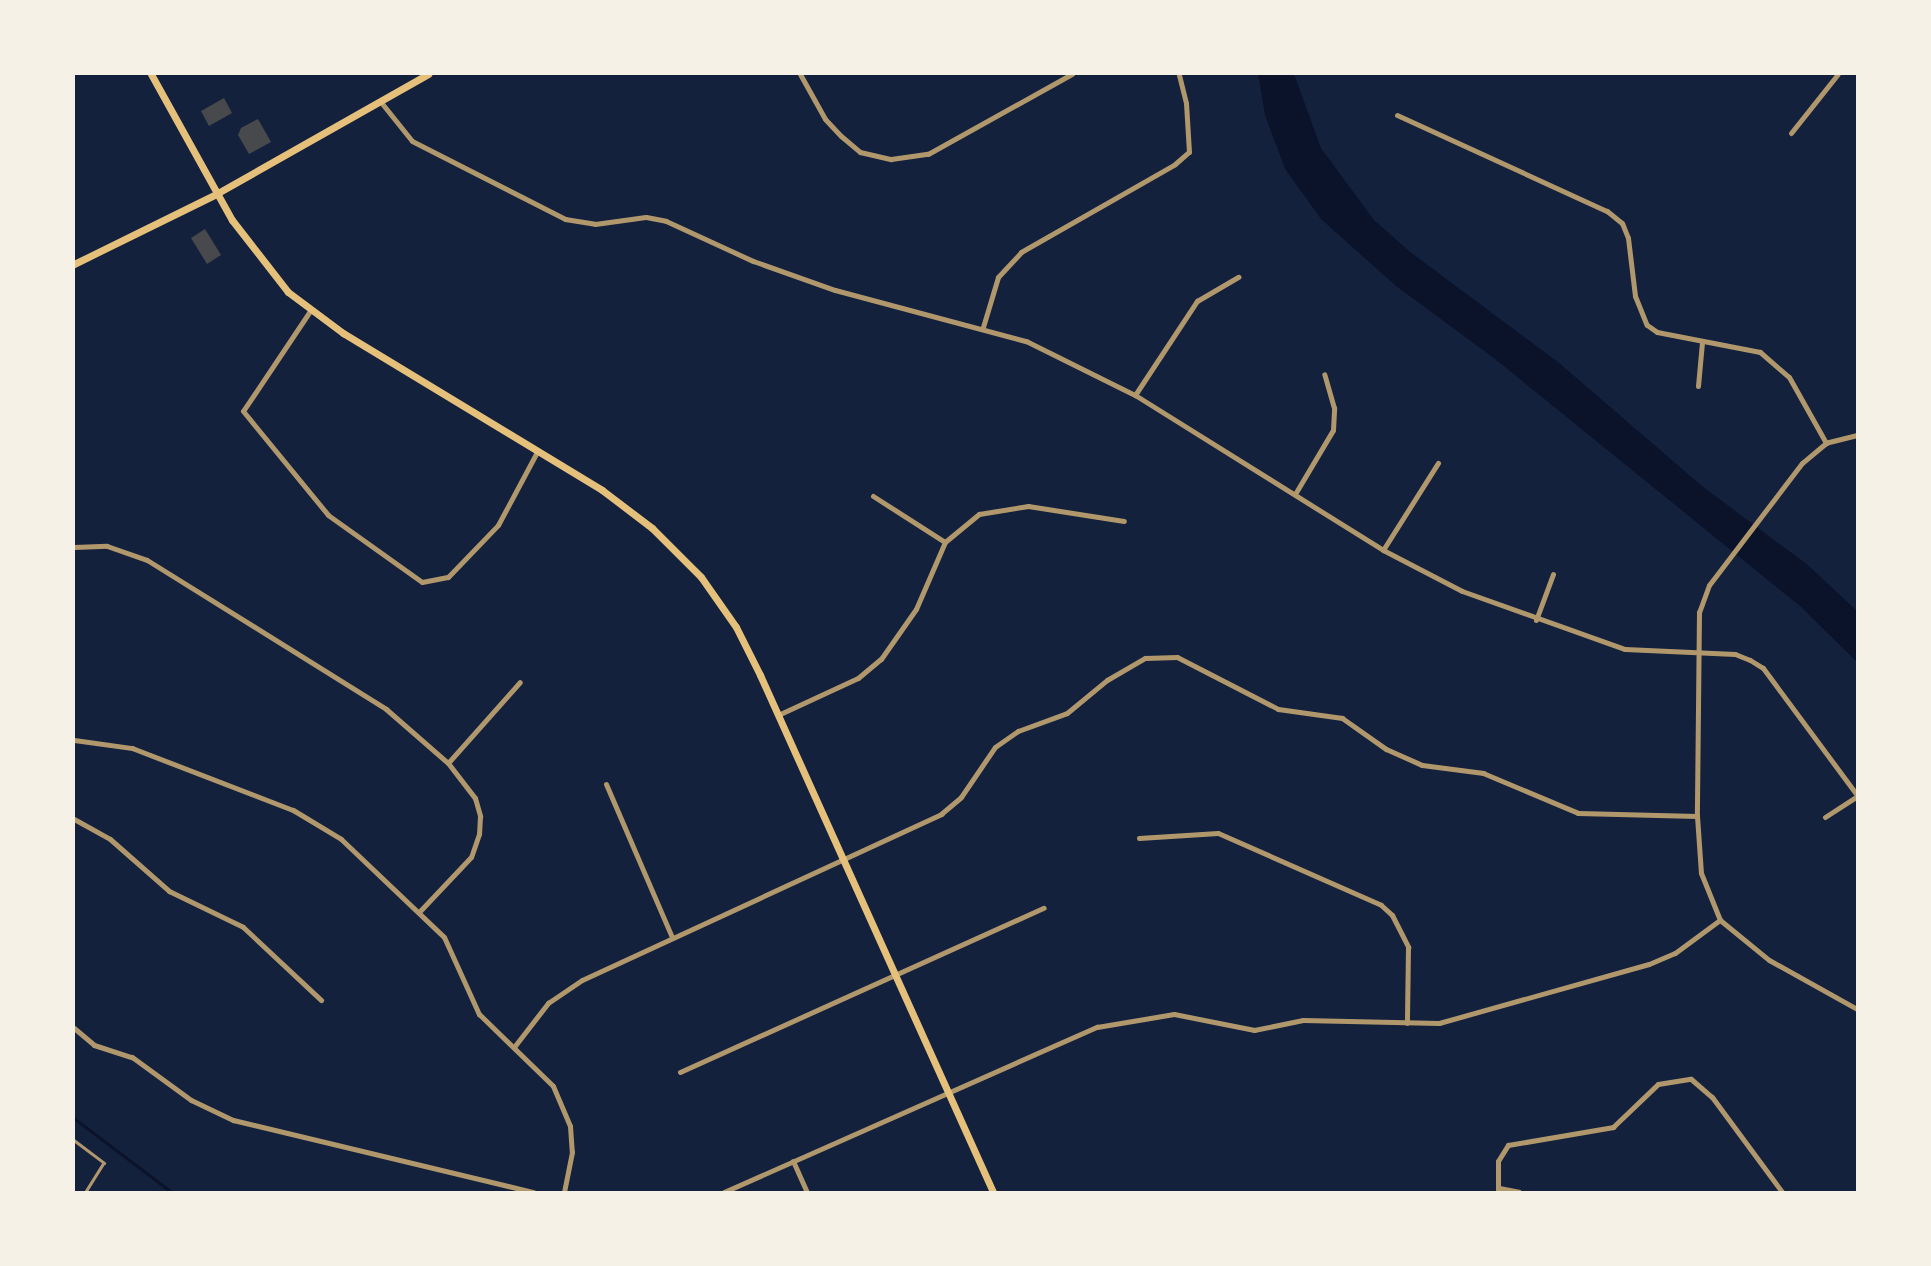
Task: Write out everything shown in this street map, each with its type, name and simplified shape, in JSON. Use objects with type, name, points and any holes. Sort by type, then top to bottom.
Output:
[{"type":"main road","points":[[150,74],[216,194],[266,268],[310,311],[627,508],[701,577],[736,627],[778,715],[993,1192]]},
{"type":"main road","points":[[74,264],[216,194],[428,74]]},
{"type":"street","points":[[802,74],[824,119],[841,136],[860,152],[891,159],[928,154],[1072,74]]},
{"type":"street","points":[[983,327],[998,277],[1014,257],[1189,152],[1186,103],[1179,74]]},
{"type":"street","points":[[1791,133],[1838,74]]},
{"type":"street","points":[[380,101],[412,141],[565,219],[595,223],[646,217],[666,221],[753,261],[835,290],[900,310],[983,327],[1026,341],[1135,394],[1425,575],[1536,620],[1625,649],[1698,655],[1735,654],[1762,668],[1857,795],[1825,817]]},
{"type":"street","points":[[1397,114],[1607,211],[1622,223],[1628,238],[1635,296],[1643,320],[1657,332],[1702,342],[1740,345],[1774,361],[1789,377],[1826,443]]},
{"type":"street","points":[[1135,394],[1196,301],[1238,277]]},
{"type":"street","points":[[310,311],[243,411],[328,515],[422,582],[448,578],[498,525],[537,452]]},
{"type":"street","points":[[1698,386],[1702,342]]},
{"type":"street","points":[[1295,494],[1333,430],[1334,408],[1324,374]]},
{"type":"street","points":[[1857,435],[1826,443],[1802,463],[1709,585],[1699,612],[1697,816],[1702,873],[1720,920],[1769,960],[1857,1009]]},
{"type":"street","points":[[1383,550],[1438,463]]},
{"type":"street","points":[[873,496],[945,542]]},
{"type":"street","points":[[778,715],[858,678],[881,659],[916,608],[945,542],[979,514],[1006,507],[1124,521]]},
{"type":"street","points":[[74,547],[107,546],[147,560],[386,709],[448,763],[475,798],[481,816],[479,834],[471,857],[419,912]]},
{"type":"street","points":[[1536,620],[1553,574]]},
{"type":"street","points":[[514,1047],[565,990],[672,937],[941,814],[961,797],[995,747],[1018,731],[1067,713],[1127,666],[1164,656],[1214,673],[1278,709],[1342,718],[1385,749],[1422,765],[1483,773],[1578,813],[1602,817],[1697,816]]},
{"type":"street","points":[[448,763],[520,682]]},
{"type":"street","points":[[74,740],[132,748],[293,810],[341,839],[419,912],[453,950],[479,1014],[539,1068],[564,1106],[572,1152],[564,1192]]},
{"type":"street","points":[[606,784],[672,937]]},
{"type":"street","points":[[74,819],[110,839],[169,891],[243,927],[321,1000]]},
{"type":"street","points":[[1139,838],[1219,833],[1381,905],[1408,947],[1407,1023]]},
{"type":"street","points":[[680,1072],[1044,908]]},
{"type":"street","points":[[724,1192],[1097,1027],[1134,1017],[1174,1014],[1254,1030],[1303,1020],[1439,1023],[1649,964],[1675,953],[1720,920]]},
{"type":"street","points":[[74,1028],[94,1045],[132,1057],[191,1100],[233,1119],[534,1192]]},
{"type":"street","points":[[1519,1192],[1498,1190],[1498,1161],[1508,1144],[1613,1127],[1658,1084],[1691,1079],[1712,1097],[1782,1192]]},
{"type":"street","points":[[793,1161],[807,1192]]},
{"type":"lane","points":[[74,1140],[104,1163],[86,1192]]},
{"type":"water","points":[[1258,74],[1294,74],[1321,148],[1374,220],[1409,251],[1558,362],[1702,486],[1808,565],[1857,611],[1857,662],[1801,607],[1495,359],[1396,286],[1321,219],[1285,169],[1265,115]]},
{"type":"building","points":[[224,98],[232,113],[209,126],[201,111]]},
{"type":"building","points":[[258,119],[271,142],[249,154],[238,135],[241,128]]},
{"type":"building","points":[[205,229],[221,255],[207,264],[191,238]]},
{"type":"waterway","points":[[74,1118],[172,1192]]}]
